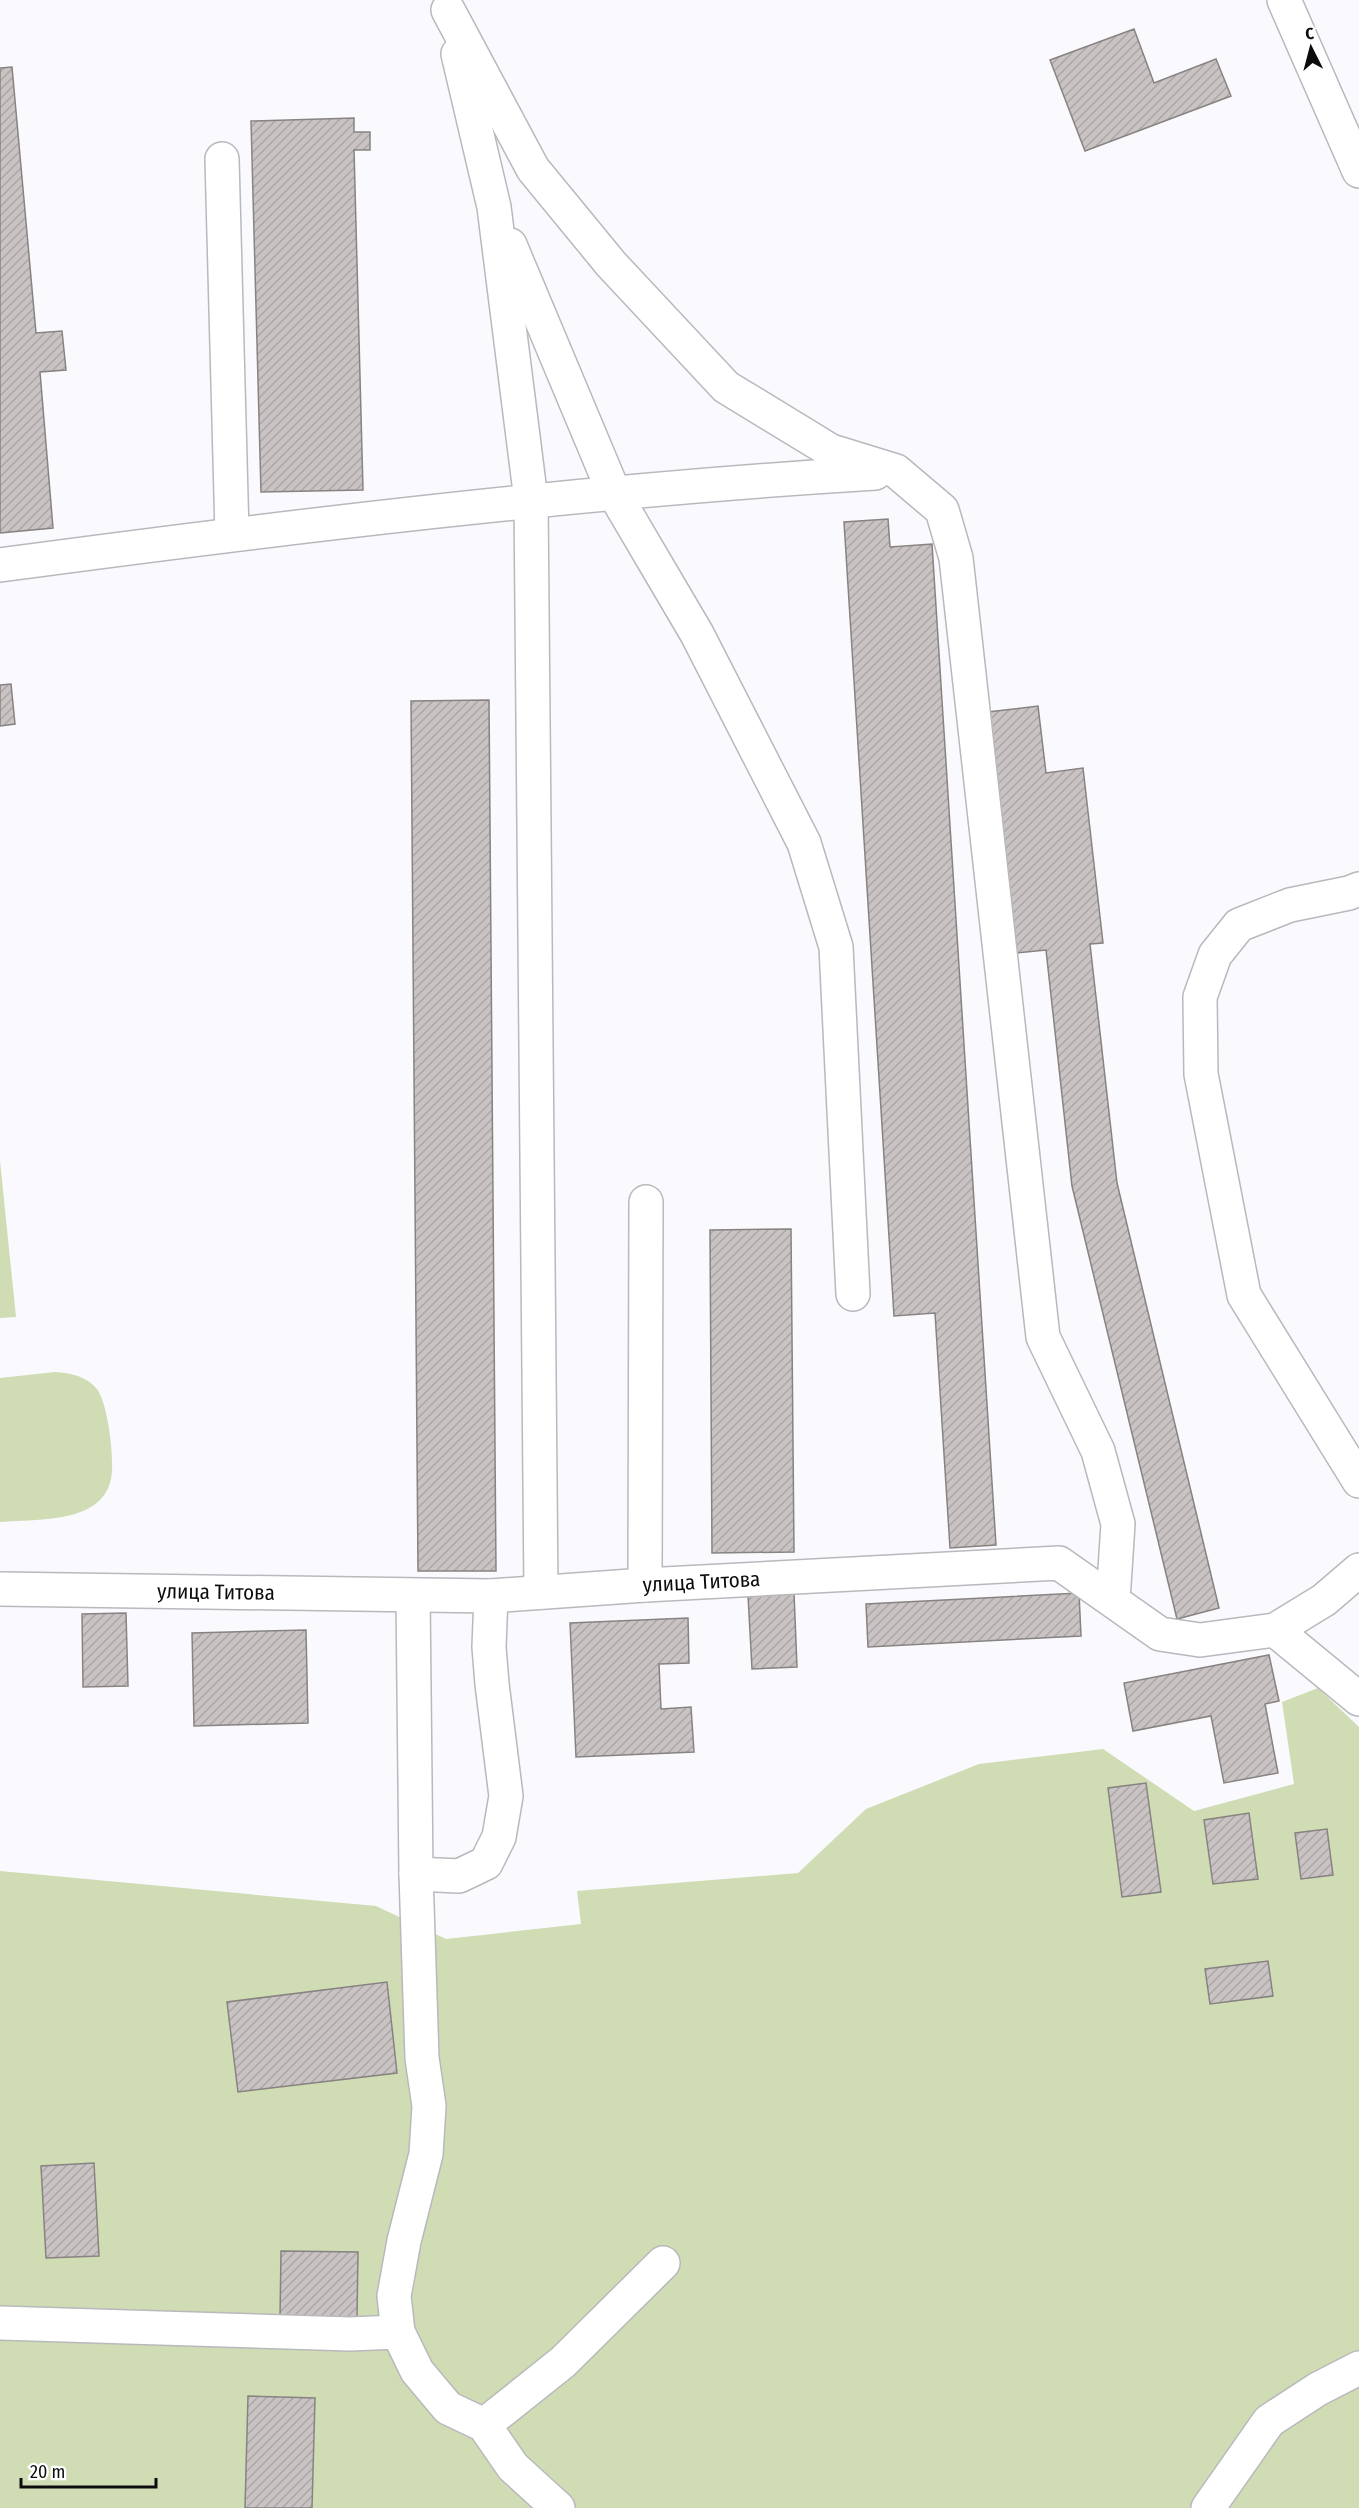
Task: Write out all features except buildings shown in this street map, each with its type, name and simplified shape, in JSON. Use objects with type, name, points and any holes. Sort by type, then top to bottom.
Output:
[{"type":"street","points":[[1284,0],[1359,171]]},
{"type":"street","points":[[446,5],[494,207],[531,500],[541,1592]]},
{"type":"street","points":[[446,5],[533,169],[611,264],[726,387],[831,451],[896,471],[942,510],[956,558],[1043,1336],[1098,1451],[1118,1524],[1113,1600]]},
{"type":"street","points":[[222,159],[232,534]]},
{"type":"street","points":[[494,207],[614,493],[697,634],[804,843],[836,948],[853,1294]]},
{"type":"street","points":[[0,565],[232,534],[531,500],[742,481],[896,471]]},
{"type":"street","points":[[1359,888],[1349,893],[1290,905],[1239,926],[1215,955],[1200,997],[1202,1074],[1244,1295],[1359,1481]]},
{"type":"street","points":[[645,1585],[646,1202]]},
{"type":"street","name":"улица Титова","points":[[0,1589],[491,1596],[645,1585],[1059,1563],[1161,1634],[1200,1640],[1275,1630],[1324,1600],[1359,1570]]},
{"type":"street","points":[[413,1596],[416,1874],[422,2058],[429,2106],[426,2154],[404,2241],[394,2296],[398,2332],[417,2371],[448,2408],[484,2425],[513,2467],[558,2508]]},
{"type":"street","points":[[416,1874],[459,1876],[486,1863],[500,1837],[506,1796],[489,1647],[491,1596]]},
{"type":"street","points":[[1275,1630],[1359,1700]]},
{"type":"street","points":[[484,2425],[563,2362],[663,2263]]},
{"type":"street","points":[[0,2323],[350,2334],[398,2332]]},
{"type":"street","points":[[1208,2508],[1269,2421],[1318,2389],[1359,2368]]},
{"type":"green space","points":[[0,1161],[16,1317],[0,1318]]},
{"type":"green space","points":[[55,1372],[83,1378],[97,1389],[101,1396],[111,1446],[112,1470],[109,1486],[97,1503],[74,1514],[49,1519],[0,1522],[0,1378]]},
{"type":"green space","points":[[1318,1688],[1359,1727],[1359,2508],[0,2508],[0,1871],[376,1906],[446,1939],[581,1924],[577,1891],[798,1873],[866,1809],[979,1764],[1103,1749],[1194,1811],[1294,1784],[1282,1702]]}]
